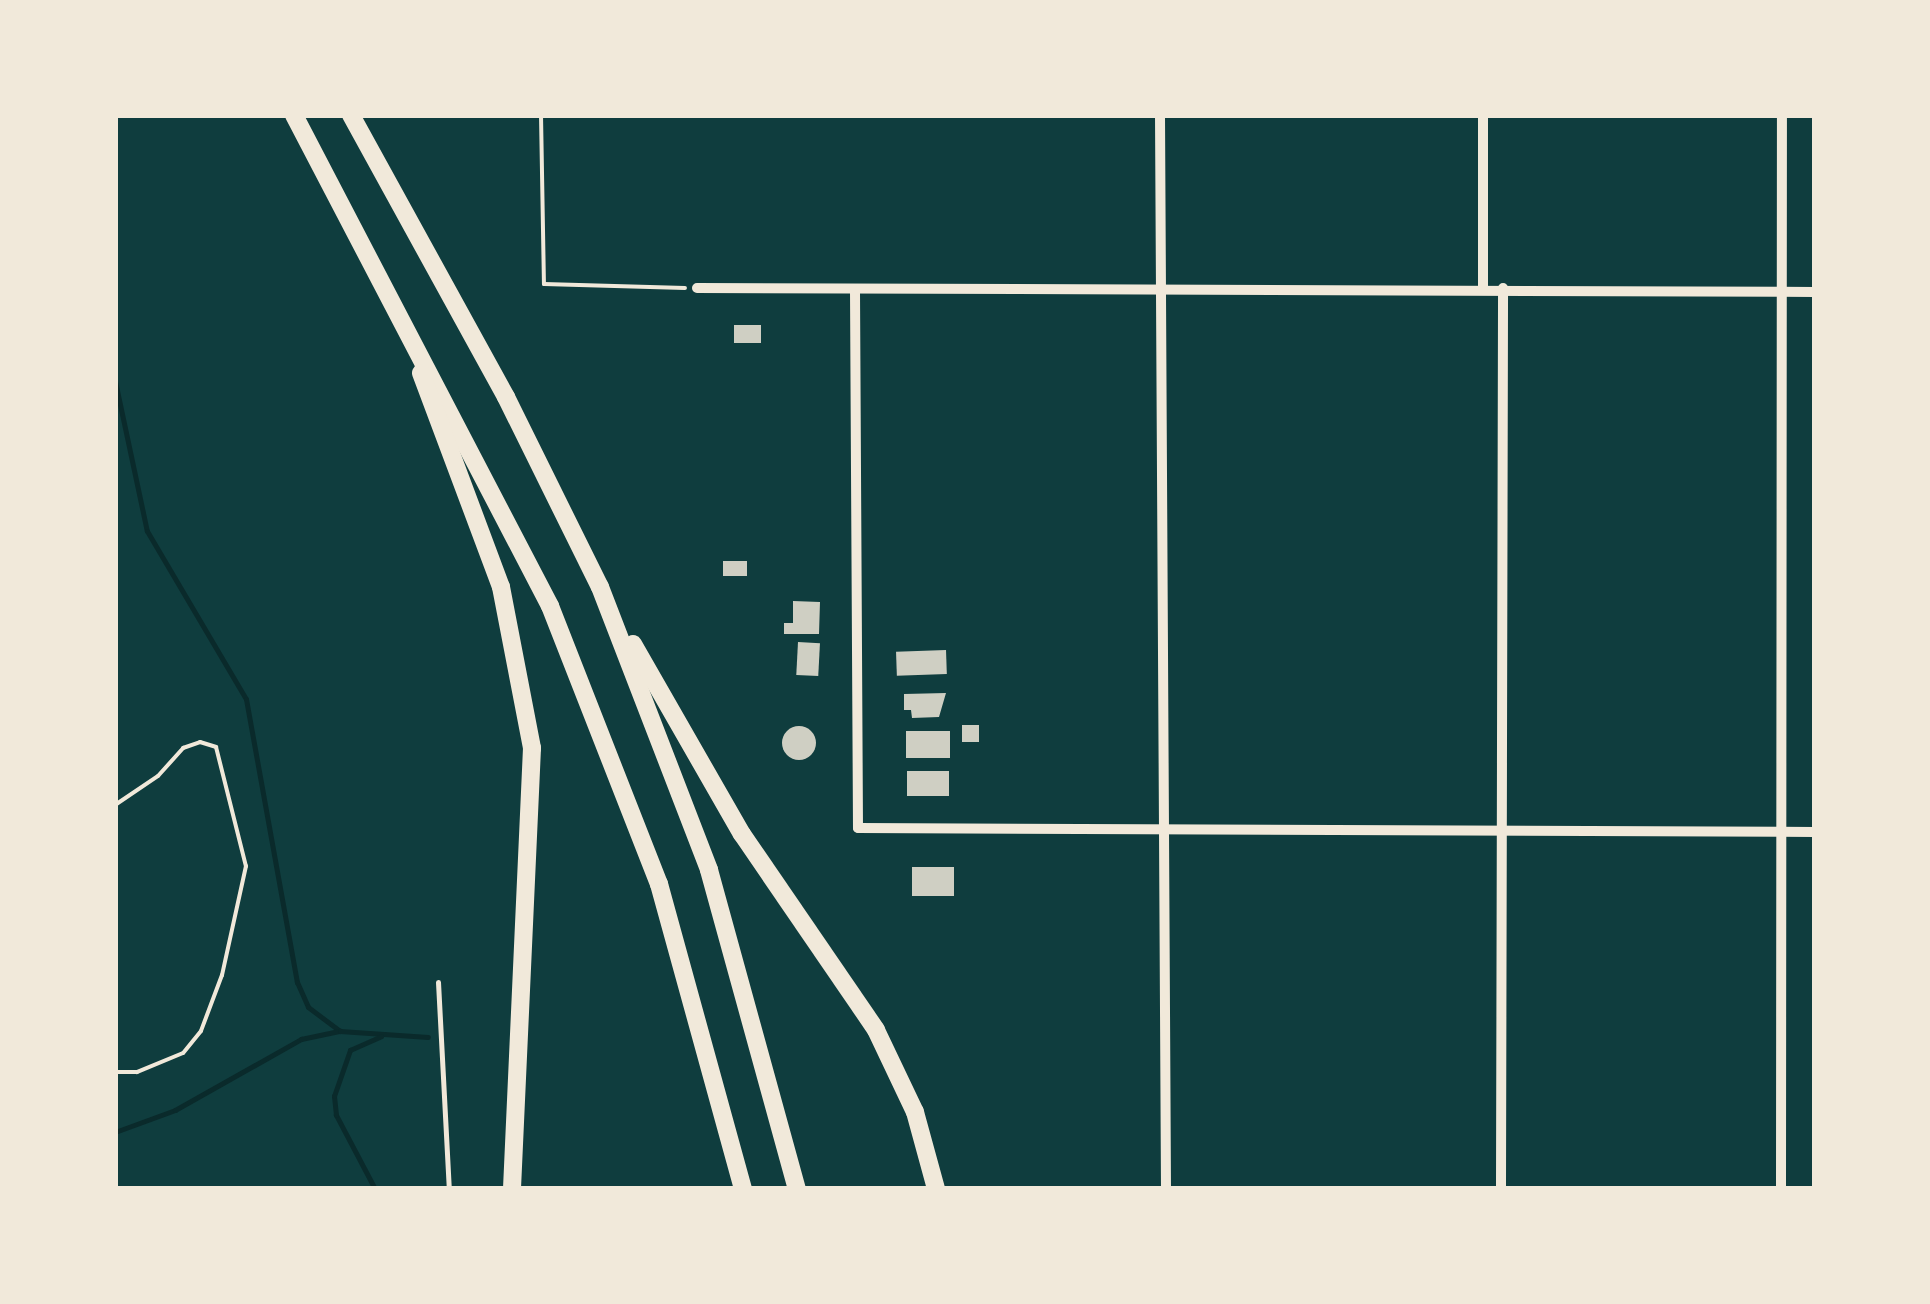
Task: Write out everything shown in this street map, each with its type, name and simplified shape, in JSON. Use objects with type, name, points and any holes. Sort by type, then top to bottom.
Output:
[{"type":"highway","points":[[294,115],[506,512],[625,788],[703,1031],[743,1189]]},
{"type":"highway","points":[[352,115],[506,397],[600,588],[742,834],[876,1030],[915,1112],[936,1189]]},
{"type":"highway","points":[[394,302],[501,587],[526,700],[533,810],[512,1189]]},
{"type":"highway","points":[[600,588],[709,870],[797,1189]]},
{"type":"street","points":[[1160,115],[1166,1189]]},
{"type":"street","points":[[1482,115],[1483,287]]},
{"type":"street","points":[[1781,1189],[1782,115]]},
{"type":"street","points":[[697,288],[855,291],[1483,287],[1815,292]]},
{"type":"street","points":[[1502,1189],[1503,288]]},
{"type":"street","points":[[855,291],[858,828],[1502,834],[1815,832]]},
{"type":"lane","points":[[438,982],[449,1189]]},
{"type":"path","points":[[541,115],[544,284],[697,288]]},
{"type":"path","points":[[115,804],[158,776],[183,748],[200,742],[216,747],[246,866],[222,975],[201,1031],[183,1053],[138,1072],[115,1072]]},
{"type":"building","points":[[734,325],[761,325],[761,343],[734,343]]},
{"type":"building","points":[[723,561],[747,561],[747,576],[723,576]]},
{"type":"building","points":[[793,601],[820,602],[819,634],[784,634],[784,623],[793,623]]},
{"type":"building","points":[[798,642],[820,643],[818,676],[796,675]]},
{"type":"building","points":[[946,650],[947,674],[897,676],[896,652]]},
{"type":"building","points":[[946,693],[939,717],[912,718],[911,710],[904,710],[904,694]]},
{"type":"building","points":[[962,725],[979,725],[979,742],[962,742]]},
{"type":"building","points":[[799,726],[811,731],[816,743],[811,755],[799,760],[787,755],[782,743],[787,731]]},
{"type":"building","points":[[906,731],[950,731],[950,758],[906,758]]},
{"type":"building","points":[[907,771],[949,771],[949,796],[907,796]]},
{"type":"building","points":[[912,867],[954,867],[954,896],[912,896]]},
{"type":"waterway","points":[[115,381],[147,531],[246,699],[297,982],[308,1007],[340,1031]]},
{"type":"waterway","points":[[115,1132],[175,1110],[301,1039],[340,1031],[428,1037]]},
{"type":"waterway","points":[[375,1189],[336,1115],[334,1096],[350,1050],[381,1036]]}]
